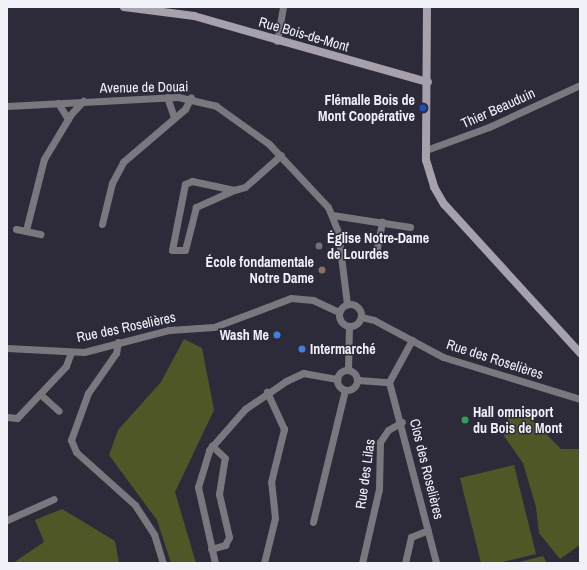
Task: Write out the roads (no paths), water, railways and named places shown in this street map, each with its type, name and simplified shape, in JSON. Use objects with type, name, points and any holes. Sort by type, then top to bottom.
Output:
[{"type":"street","name":"Rue Bois-de-Mont","points":[[124,7],[194,16],[428,82]]},
{"type":"street","points":[[277,40],[283,7]]},
{"type":"street","points":[[427,7],[428,82],[426,150],[429,174],[440,199],[580,353]]},
{"type":"street","name":"Thier Beauduin","points":[[426,150],[489,127],[580,85]]},
{"type":"street","points":[[167,98],[174,117]]},
{"type":"street","points":[[102,224],[120,167],[174,117],[191,98]]},
{"type":"street","name":"Avenue de Douai","points":[[7,106],[83,101],[191,98],[228,113],[281,155],[332,215],[338,232],[347,304]]},
{"type":"street","points":[[26,230],[41,166],[68,119],[83,101]]},
{"type":"street","points":[[58,103],[68,119]]},
{"type":"street","points":[[234,190],[192,181],[185,184],[172,250],[185,250],[196,207],[234,190],[256,180],[281,155]]},
{"type":"street","points":[[332,215],[410,227]]},
{"type":"street","points":[[376,253],[382,222]]},
{"type":"street","points":[[16,229],[40,234]]},
{"type":"street","name":"Rue des Roselières","points":[[7,348],[84,352],[169,330],[214,327],[291,298],[313,300],[339,312]]},
{"type":"street","points":[[347,304],[354,305],[361,317],[359,322],[349,327],[340,321],[339,312],[347,304]]},
{"type":"street","name":"Rue des Roselières","points":[[361,317],[374,320],[443,357],[580,399]]},
{"type":"street","points":[[337,379],[348,370],[349,327]]},
{"type":"street","points":[[358,380],[389,382],[412,340]]},
{"type":"street","points":[[118,342],[116,353],[88,393],[71,440],[76,452],[135,505],[154,534],[163,563]]},
{"type":"street","points":[[7,416],[15,420],[66,366],[71,352]]},
{"type":"street","points":[[345,390],[354,388],[358,380],[356,374],[348,370]]},
{"type":"street","points":[[215,563],[198,487],[202,465],[212,446],[237,416],[267,392],[304,373],[337,379],[345,390],[313,522]]},
{"type":"street","name":"Clos des Roselières","points":[[389,382],[402,422],[436,563]]},
{"type":"street","points":[[264,563],[275,518],[272,482],[284,429],[267,392]]},
{"type":"street","points":[[40,394],[59,411]]},
{"type":"street","name":"Rue des Lilas","points":[[362,563],[379,489],[380,442],[388,430],[402,422]]},
{"type":"street","points":[[211,549],[224,546],[229,537],[219,494],[225,458],[212,446]]},
{"type":"street","points":[[7,520],[54,499]]},
{"type":"street","points":[[405,563],[411,537],[428,530]]},
{"type":"place","name":"Flémalle Bois de Mont Coopérative","points":[[423,108]]},
{"type":"place","name":"Église Notre-Dame de Lourdes","points":[[319,246]]},
{"type":"place","name":"École fondamentale Notre Dame","points":[[322,270]]},
{"type":"place","name":"Wash Me","points":[[277,335]]},
{"type":"place","name":"Intermarché","points":[[302,349]]},
{"type":"place","name":"Hall omnisport du Bois de Mont","points":[[465,420]]}]
